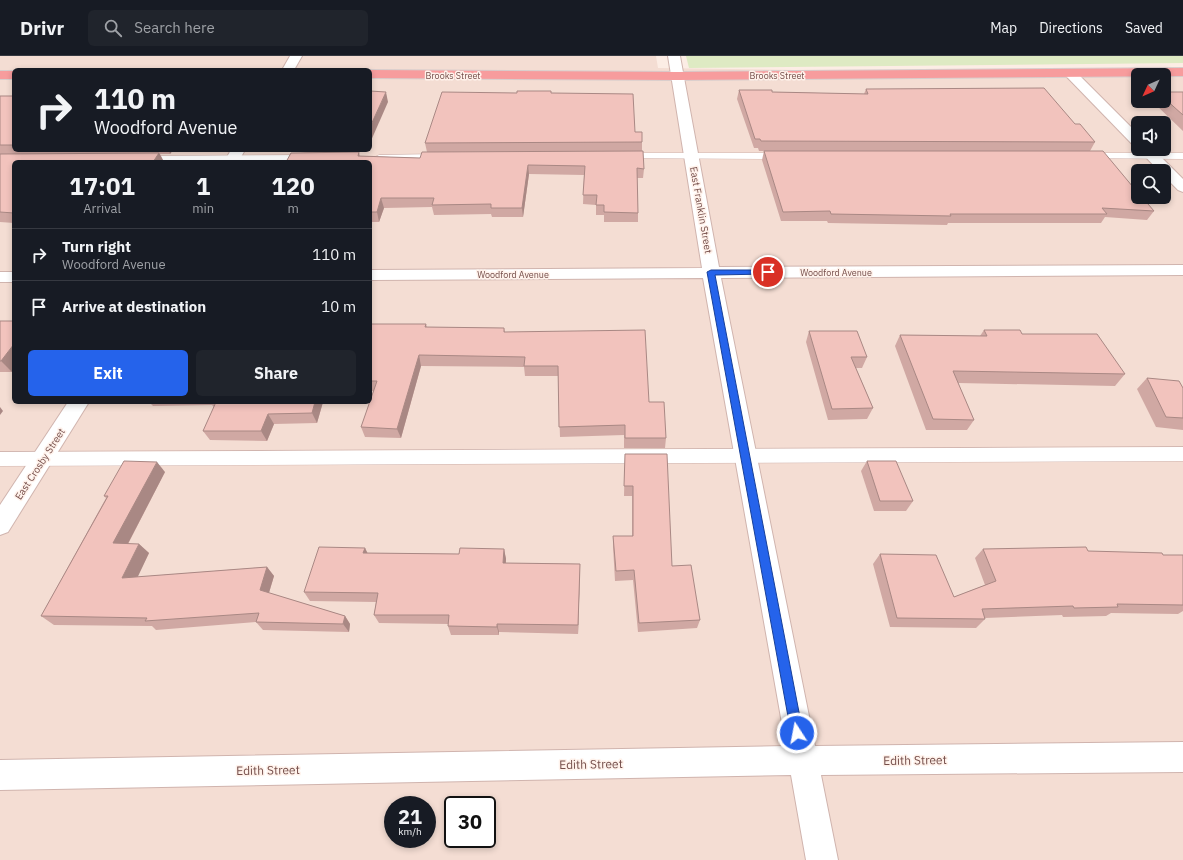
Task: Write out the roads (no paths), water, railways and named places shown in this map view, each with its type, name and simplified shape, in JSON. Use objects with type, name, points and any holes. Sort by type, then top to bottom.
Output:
[{"type":"highway","name":"Brooks Street","points":[[372,74],[678,76],[1183,72]]},
{"type":"highway","points":[[0,75],[12,75]]},
{"type":"street","points":[[289,68],[296,56]]},
{"type":"street","name":"East Franklin Street","points":[[674,56],[711,272],[802,761],[822,860]]},
{"type":"street","points":[[1070,73],[1131,135]]},
{"type":"street","points":[[1152,156],[1183,187]]},
{"type":"street","name":"Woodford Avenue","points":[[372,275],[1183,270]]},
{"type":"street","points":[[0,277],[12,277]]},
{"type":"street","name":"East Crosby Street","points":[[0,525],[78,404]]},
{"type":"street","name":"Edith Street","points":[[0,775],[802,761],[1183,757]]},
{"type":"lane","points":[[1074,156],[1131,153]]},
{"type":"lane","points":[[1171,155],[1183,156]]},
{"type":"lane","points":[[614,156],[797,156]]},
{"type":"lane","points":[[126,159],[234,157],[318,158]]},
{"type":"lane","points":[[366,158],[454,157]]},
{"type":"lane","points":[[0,459],[1183,454]]}]
